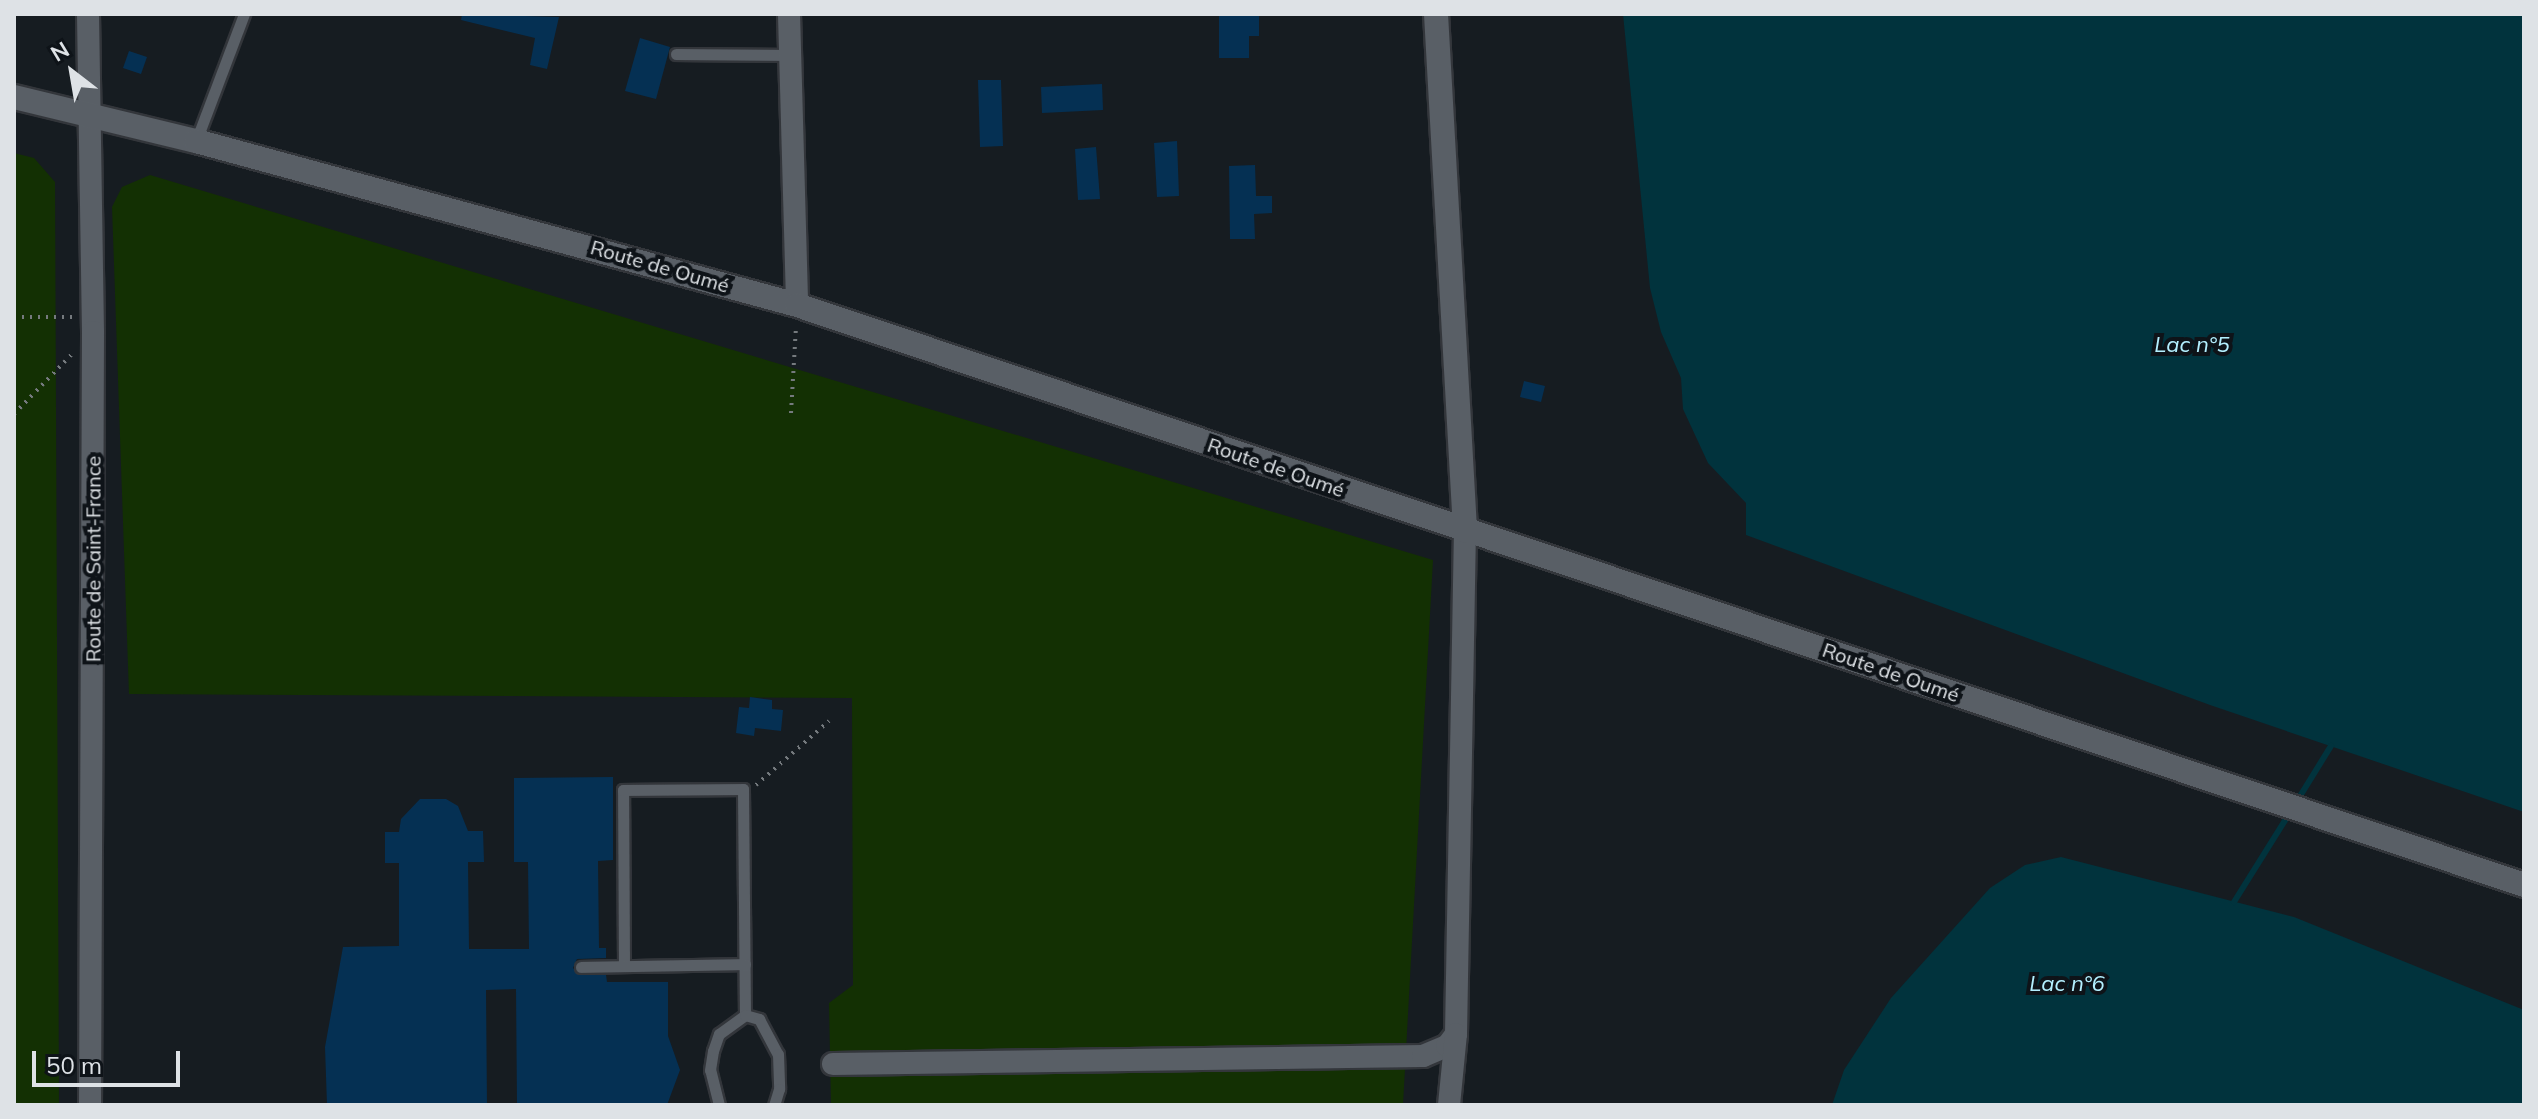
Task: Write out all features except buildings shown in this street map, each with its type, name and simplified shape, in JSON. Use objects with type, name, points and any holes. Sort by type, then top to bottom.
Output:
[{"type":"main road","points":[[1436,14],[1465,530]]},
{"type":"main road","name":"Route de Oumé","points":[[14,97],[196,141],[797,305],[2524,885]]},
{"type":"street","name":"Route de Saint-France","points":[[88,14],[87,114],[93,325],[90,1105]]},
{"type":"street","points":[[789,14],[797,305]]},
{"type":"street","points":[[1449,1105],[1456,1034],[1465,530]]},
{"type":"street","points":[[833,1064],[1423,1056],[1447,1046],[1456,1034]]},
{"type":"lane","points":[[196,141],[244,14]]},
{"type":"lane","points":[[676,54],[789,55]]},
{"type":"lane","points":[[624,966],[623,790],[743,789],[745,1015]]},
{"type":"lane","points":[[581,967],[745,964]]},
{"type":"lane","points":[[719,1105],[712,1087],[713,1051],[719,1034],[745,1015]]},
{"type":"lane","points":[[745,1015],[759,1019],[778,1054],[779,1089],[774,1105]]},
{"type":"path","points":[[791,413],[797,305]]},
{"type":"path","points":[[14,317],[93,325]]},
{"type":"path","points":[[14,414],[93,325]]},
{"type":"path","points":[[744,795],[829,721]]},
{"type":"green space","points":[[14,153],[34,158],[55,182],[59,1105],[14,1105]]},
{"type":"green space","points":[[150,175],[1433,560],[1403,1105],[831,1105],[829,1003],[853,985],[852,698],[129,694],[112,207],[122,187]]},
{"type":"water","name":"Lac n°5","points":[[1623,14],[2524,14],[2524,812],[2210,705],[1746,535],[1746,503],[1708,463],[1683,409],[1681,378],[1661,332],[1650,288]]},
{"type":"water","name":"Lac n°6","points":[[2061,857],[2294,917],[2524,1010],[2524,1105],[1832,1105],[1844,1070],[1891,998],[1990,888],[2025,865]]},
{"type":"waterway","points":[[2297,801],[2331,746]]},
{"type":"waterway","points":[[2234,902],[2289,814]]}]
